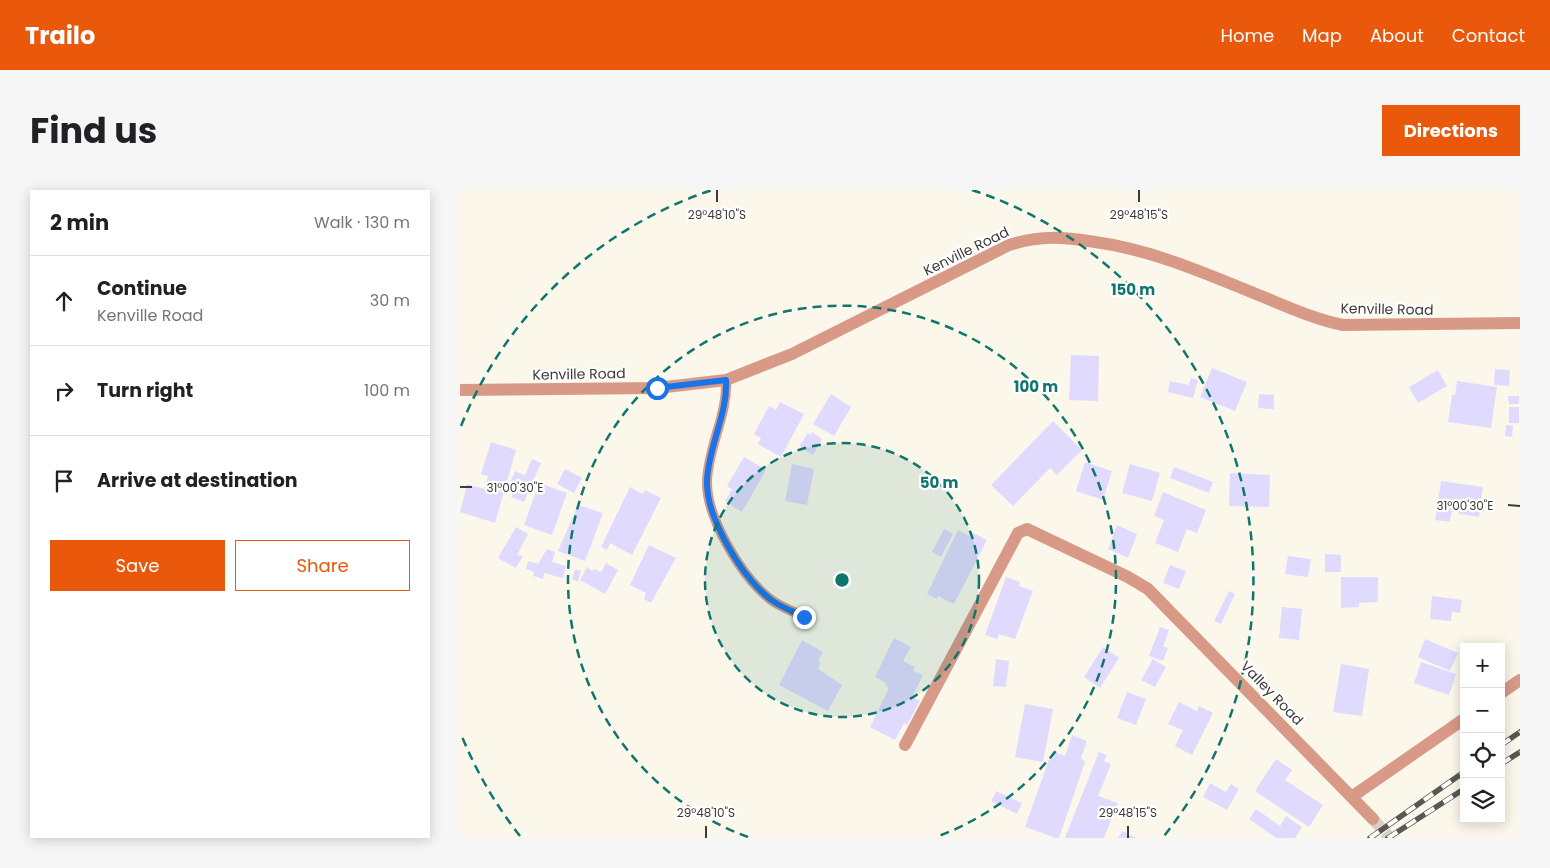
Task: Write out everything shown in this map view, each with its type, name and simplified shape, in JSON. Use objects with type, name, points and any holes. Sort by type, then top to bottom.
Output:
[{"type":"street","name":"Kenville Road","points":[[460,390],[657,388],[726,380],[792,354],[1009,245],[1040,236],[1058,236],[1135,249],[1186,265],[1316,319],[1343,325],[1520,323]]},
{"type":"street","name":"Valley Road","points":[[905,745],[1018,533],[1022,530],[1032,530],[1128,576],[1148,589],[1373,819]]},
{"type":"street","points":[[1505,690],[1520,680]]},
{"type":"street","points":[[1352,796],[1460,722]]},
{"type":"lane","points":[[726,380],[727,395],[714,440],[707,480],[710,507],[722,534],[756,586],[772,600],[804,617]]},
{"type":"building","points":[[1071,355],[1099,356],[1098,401],[1069,400]]},
{"type":"building","points":[[1212,368],[1247,382],[1235,411],[1200,397]]},
{"type":"building","points":[[1495,369],[1510,370],[1509,386],[1494,385]]},
{"type":"building","points":[[1438,370],[1447,386],[1418,403],[1409,387]]},
{"type":"building","points":[[1191,378],[1198,380],[1193,398],[1168,392],[1170,381],[1189,385]]},
{"type":"building","points":[[1457,381],[1497,387],[1491,428],[1448,422],[1452,395],[1455,395]]},
{"type":"building","points":[[831,394],[851,407],[834,436],[813,424]]},
{"type":"building","points":[[1259,394],[1274,395],[1274,409],[1258,408]]},
{"type":"building","points":[[1508,396],[1519,396],[1519,404],[1509,404]]},
{"type":"building","points":[[780,402],[804,414],[781,457],[758,444],[761,438],[754,434],[769,406],[776,410]]},
{"type":"building","points":[[1509,407],[1519,407],[1519,423],[1509,423]]},
{"type":"building","points":[[1053,421],[1082,450],[1057,475],[1050,468],[1013,506],[991,485]]},
{"type":"building","points":[[1506,425],[1513,426],[1512,437],[1505,436]]},
{"type":"building","points":[[812,432],[822,439],[813,455],[799,446],[808,433],[811,435]]},
{"type":"building","points":[[491,442],[516,450],[495,523],[460,512],[467,484],[484,489],[488,476],[481,474]]},
{"type":"building","points":[[744,457],[766,470],[742,512],[725,501],[732,489],[727,486]]},
{"type":"building","points":[[532,459],[541,463],[524,502],[511,497],[514,490],[508,488],[515,471],[525,475]]},
{"type":"building","points":[[1085,462],[1112,471],[1103,500],[1076,491]]},
{"type":"building","points":[[792,464],[814,469],[807,505],[785,501]]},
{"type":"building","points":[[1130,464],[1160,473],[1152,501],[1122,493]]},
{"type":"building","points":[[1174,467],[1213,482],[1209,493],[1170,478]]},
{"type":"building","points":[[565,469],[582,478],[574,493],[557,484]]},
{"type":"building","points":[[1230,473],[1270,475],[1269,507],[1229,506]]},
{"type":"building","points":[[1441,481],[1483,487],[1479,517],[1459,514],[1459,510],[1452,510],[1450,522],[1435,520]]},
{"type":"building","points":[[539,483],[567,493],[552,535],[524,525]]},
{"type":"building","points":[[630,487],[643,494],[645,490],[661,498],[632,555],[610,543],[607,550],[601,547]]},
{"type":"building","points":[[1163,492],[1206,510],[1197,533],[1187,529],[1178,552],[1155,543],[1164,520],[1154,516]]},
{"type":"building","points":[[578,505],[603,513],[585,561],[558,551]]},
{"type":"building","points":[[1117,525],[1137,534],[1128,558],[1108,549]]},
{"type":"building","points":[[516,527],[528,534],[517,555],[523,556],[516,568],[498,558]]},
{"type":"building","points":[[944,529],[953,534],[941,557],[932,552]]},
{"type":"building","points":[[958,530],[969,536],[971,532],[987,540],[954,604],[938,596],[937,599],[927,594]]},
{"type":"building","points":[[649,545],[676,558],[651,603],[644,599],[646,593],[630,585]]},
{"type":"building","points":[[547,549],[555,552],[552,562],[566,566],[563,578],[544,573],[543,579],[533,576],[534,572],[526,569],[528,561],[538,564]]},
{"type":"building","points":[[1325,554],[1341,555],[1341,572],[1325,572]]},
{"type":"building","points":[[1288,556],[1311,559],[1308,577],[1285,574]]},
{"type":"building","points":[[606,563],[618,570],[605,594],[580,580],[587,567],[592,571],[594,569],[601,572]]},
{"type":"building","points":[[1170,565],[1186,571],[1179,589],[1163,583]]},
{"type":"building","points":[[575,569],[581,571],[578,582],[572,579]]},
{"type":"building","points":[[1006,577],[1020,582],[1019,586],[1033,591],[1015,639],[999,634],[997,639],[985,635]]},
{"type":"building","points":[[1341,577],[1378,577],[1378,602],[1359,603],[1359,607],[1341,608]]},
{"type":"building","points":[[1229,591],[1235,594],[1221,624],[1214,621]]},
{"type":"building","points":[[1432,596],[1462,600],[1460,613],[1452,612],[1451,621],[1430,619]]},
{"type":"building","points":[[1282,607],[1302,609],[1299,640],[1279,638]]},
{"type":"building","points":[[1160,627],[1169,630],[1163,646],[1168,648],[1163,661],[1149,656]]},
{"type":"building","points":[[894,638],[911,647],[903,661],[915,667],[913,671],[923,675],[912,697],[920,701],[907,725],[904,723],[895,740],[870,727],[889,688],[885,685],[886,683],[875,677]]},
{"type":"building","points":[[1425,639],[1458,653],[1450,671],[1418,657]]},
{"type":"building","points":[[802,640],[823,652],[818,661],[821,662],[818,669],[842,685],[828,711],[779,685]]},
{"type":"building","points":[[1103,647],[1119,658],[1100,688],[1084,677]]},
{"type":"building","points":[[996,659],[1009,661],[1006,687],[993,686]]},
{"type":"building","points":[[1153,659],[1166,667],[1155,687],[1141,680]]},
{"type":"building","points":[[1421,662],[1456,674],[1449,695],[1414,683]]},
{"type":"building","points":[[1341,664],[1369,669],[1362,716],[1333,712]]},
{"type":"building","points":[[1127,692],[1146,699],[1136,725],[1117,718]]},
{"type":"building","points":[[1179,702],[1197,711],[1199,706],[1213,713],[1192,755],[1175,746],[1183,730],[1168,724]]},
{"type":"building","points":[[1025,704],[1053,709],[1043,762],[1015,757]]},
{"type":"building","points":[[1072,735],[1087,741],[1081,758],[1085,762],[1059,838],[1056,838],[1025,827],[1052,751],[1065,756]]},
{"type":"building","points":[[1099,752],[1107,755],[1104,761],[1111,764],[1098,796],[1118,803],[1104,838],[1065,838]]},
{"type":"building","points":[[1276,759],[1292,770],[1285,780],[1323,805],[1309,827],[1255,791]]},
{"type":"building","points":[[1210,783],[1226,792],[1231,784],[1239,789],[1227,810],[1203,797]]},
{"type":"building","points":[[996,791],[1022,803],[1017,814],[991,801]]},
{"type":"building","points":[[1256,809],[1280,826],[1286,816],[1302,827],[1295,838],[1276,838],[1249,819]]},
{"type":"building","points":[[1122,831],[1136,838],[1118,838]]},
{"type":"tunnel","points":[[1373,819],[1390,838]]},
{"type":"railway","points":[[1505,742],[1520,732]]},
{"type":"railway","points":[[1505,761],[1520,752]]},
{"type":"railway","points":[[1370,838],[1460,775]]},
{"type":"railway","points":[[1388,838],[1460,792]]},
{"type":"route","points":[[657,388],[726,380],[727,395],[714,440],[707,480],[710,507],[722,534],[756,586],[772,600],[804,617]]}]
